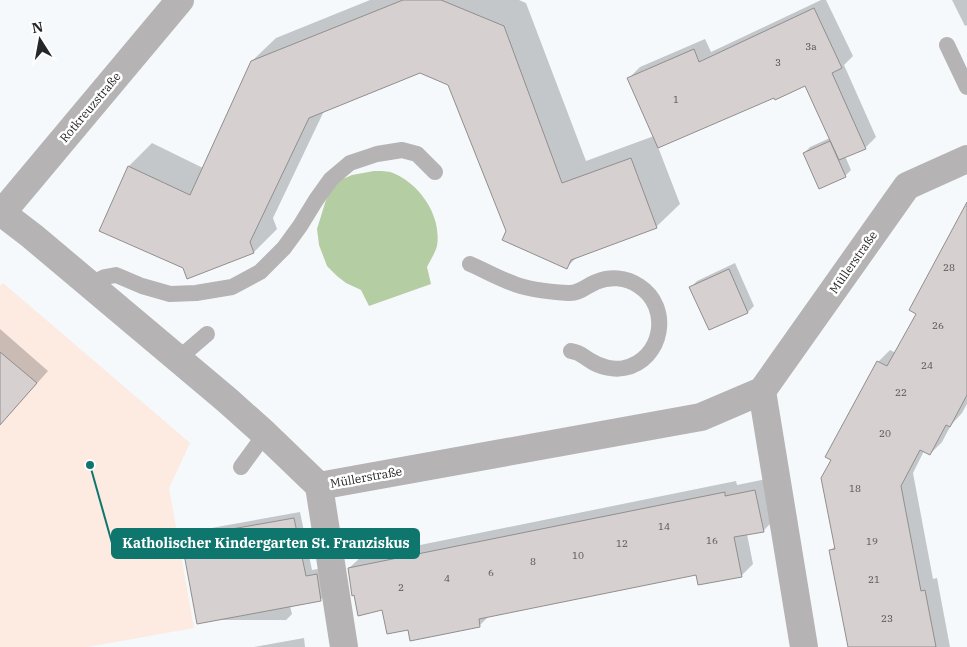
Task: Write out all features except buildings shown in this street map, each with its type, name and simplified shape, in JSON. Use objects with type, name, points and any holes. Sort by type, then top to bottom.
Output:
[{"type":"street","name":"Rotkreuzstraße","points":[[1,214],[180,0]]},
{"type":"street","name":"Müllerstraße","points":[[1,214],[32,236],[178,359],[265,434],[319,486],[701,417],[762,392],[907,186],[967,159]]},
{"type":"street","points":[[762,392],[804,647]]},
{"type":"street","points":[[319,486],[344,647]]},
{"type":"lane","points":[[947,45],[967,87]]},
{"type":"lane","points":[[89,284],[105,277],[116,275],[142,286],[170,294],[196,293],[232,287],[260,272],[284,248],[331,179],[350,163],[377,154],[402,150],[417,154],[435,172]]},
{"type":"lane","points":[[470,264],[513,284],[531,288],[570,293],[585,289],[606,279],[618,278],[629,280],[649,294],[659,315],[660,326],[658,338],[644,357],[634,364],[623,368],[611,368],[600,366],[580,353],[571,351]]},
{"type":"lane","points":[[178,359],[207,334]]},
{"type":"lane","points":[[241,467],[265,434]]},
{"type":"shaded area","points":[[3,283],[190,443],[169,488],[194,628],[88,647],[0,647],[0,286]]},
{"type":"green space","points":[[374,171],[393,173],[403,178],[420,193],[432,213],[438,235],[437,246],[427,267],[431,284],[369,306],[361,290],[346,283],[327,266],[319,245],[317,229],[330,191],[338,181],[352,175]]},
{"type":"place","name":"Katholischer Kindergarten St. Franziskus","points":[[90,465]]}]
